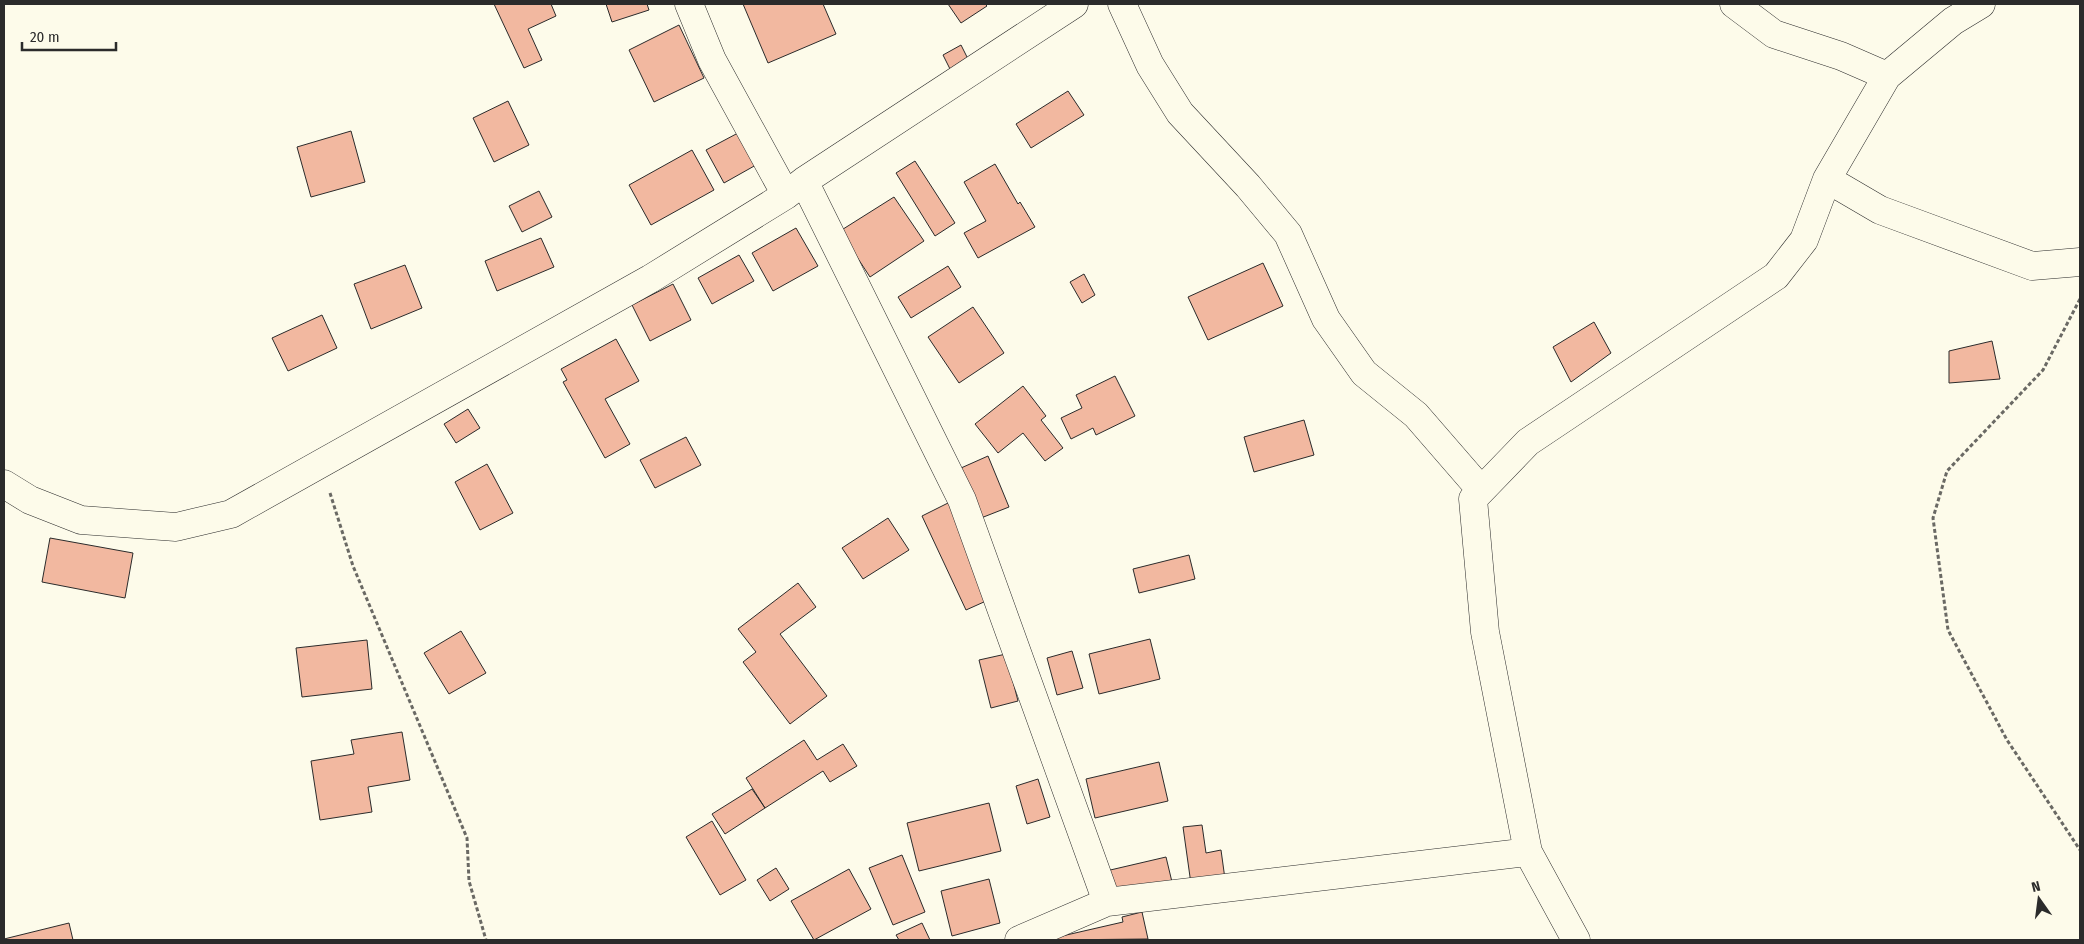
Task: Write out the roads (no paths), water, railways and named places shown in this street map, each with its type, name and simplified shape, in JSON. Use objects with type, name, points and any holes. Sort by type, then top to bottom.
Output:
[{"type":"street","points":[[689,4],[712,60],[795,188],[962,500],[1108,902]]},
{"type":"street","points":[[4,484],[30,500],[81,520],[176,527],[231,514],[650,279],[795,188],[1074,4]]},
{"type":"street","points":[[1122,4],[1150,66],[1180,113],[1248,186],[1288,234],[1326,319],[1364,373],[1416,415],[1481,490]]},
{"type":"street","points":[[1734,4],[1774,34],[1841,56],[1887,76]]},
{"type":"street","points":[[1576,940],[1528,852],[1485,632],[1473,499],[1528,442],[1776,276],[1804,240],[1827,178],[1887,76],[1953,21],[1981,4]]},
{"type":"street","points":[[1827,178],[1880,210],[2032,266],[2080,262]]},
{"type":"street","points":[[1019,940],[1108,902],[1528,852]]}]
